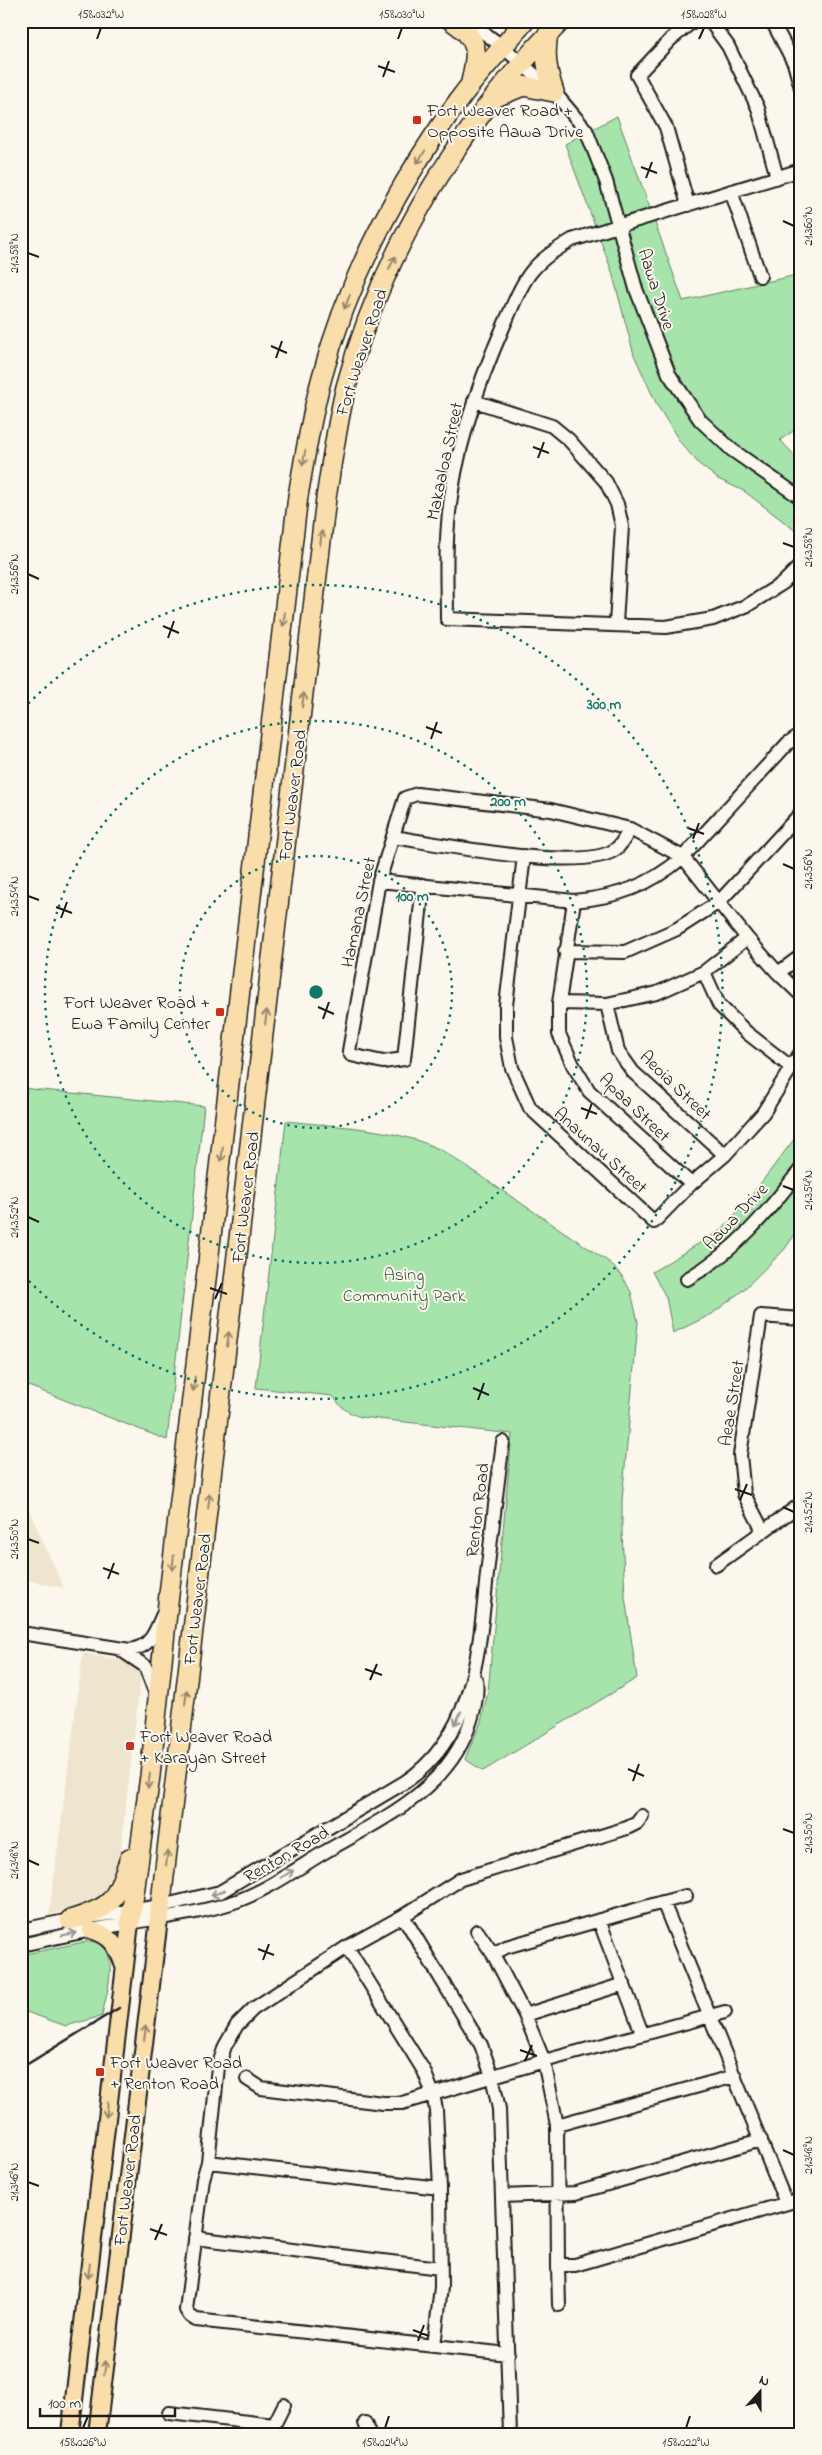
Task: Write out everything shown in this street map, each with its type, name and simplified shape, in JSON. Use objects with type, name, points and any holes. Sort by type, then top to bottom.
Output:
[{"type":"highway","points":[[452,21],[471,36],[476,45],[476,64],[471,85]]},
{"type":"highway","name":"Fort Weaver Road","points":[[131,1917],[158,1702],[298,496],[308,433],[322,376],[345,307],[387,215],[438,130],[471,85],[525,21]]},
{"type":"highway","points":[[493,99],[523,86],[554,92],[545,65],[545,50],[554,27]]},
{"type":"highway","name":"Fort Weaver Road","points":[[157,1911],[256,1107],[326,498],[346,386],[389,268],[435,183],[493,99],[521,63],[554,27]]},
{"type":"highway","points":[[141,1840],[144,1858],[142,1889],[157,1911]]},
{"type":"highway","points":[[70,1920],[98,1911],[111,1902],[122,1883],[131,1854],[141,1840]]},
{"type":"main road","name":"Fort Weaver Road","points":[[97,2434],[157,1911]]},
{"type":"main road","name":"Fort Weaver Road","points":[[70,2434],[131,1917]]},
{"type":"main road","points":[[91,1930],[102,1933],[111,1939],[117,1946],[125,1967]]},
{"type":"street","name":"Aawa Drive","points":[[457,21],[483,32],[503,47],[554,92],[586,130],[596,152],[636,289],[669,374],[700,420],[732,450],[801,498]]},
{"type":"street","points":[[688,205],[666,126],[637,75],[672,39],[693,21]]},
{"type":"street","points":[[710,21],[728,46],[758,108],[777,177]]},
{"type":"street","points":[[772,21],[798,62],[801,88]]},
{"type":"street","name":"Makaaloa Street","points":[[801,170],[572,240],[549,253],[530,273],[495,347],[474,401],[455,476],[448,523],[447,619],[666,627],[713,619],[748,605],[783,583],[801,565]]},
{"type":"street","points":[[731,191],[760,276]]},
{"type":"street","points":[[474,401],[552,426],[569,440],[606,482],[617,504],[622,526],[616,624]]},
{"type":"street","points":[[379,881],[574,901],[605,898],[646,884],[668,870],[683,857],[788,743],[801,734]]},
{"type":"street","name":"Hamana Street","points":[[423,886],[404,1059],[383,1062],[360,1058],[349,1051],[379,881],[405,798],[417,794],[551,810],[630,829],[683,857],[747,938],[778,973],[801,995]]},
{"type":"street","points":[[566,950],[626,952],[677,929],[718,902],[801,813]]},
{"type":"street","points":[[393,837],[524,856],[572,860],[597,856],[617,849],[630,829]]},
{"type":"street","name":"Anaunau Street","points":[[524,856],[506,1021],[506,1038],[512,1068],[519,1087],[530,1108],[654,1222],[691,1184]]},
{"type":"street","name":"Apaa Street","points":[[574,901],[559,1003],[559,1034],[573,1065],[589,1091],[691,1184]]},
{"type":"street","points":[[559,1003],[607,1004],[657,993],[704,972],[747,938]]},
{"type":"street","points":[[778,973],[801,956]]},
{"type":"street","points":[[704,972],[720,1005],[746,1032],[792,1068]]},
{"type":"street","name":"Aeoia Street","points":[[607,1004],[618,1051],[633,1072],[724,1155]]},
{"type":"street","points":[[691,1184],[724,1155],[763,1113],[801,1052]]},
{"type":"street","name":"Aawa Drive","points":[[687,1279],[715,1263],[763,1219],[801,1169]]},
{"type":"street","name":"Aeae Street","points":[[763,1531],[744,1494],[740,1455],[761,1316],[801,1319]]},
{"type":"street","name":"Renton Road","points":[[21,1945],[91,1930],[131,1917],[208,1897],[228,1888],[413,1777],[433,1758],[449,1736],[461,1712],[475,1672],[502,1442]]},
{"type":"street","points":[[716,1566],[801,1504]]},
{"type":"street","points":[[21,1633],[121,1650],[135,1649],[151,1640],[168,1603]]},
{"type":"street","points":[[121,1650],[145,1666],[153,1683],[158,1702]]},
{"type":"street","name":"Renton Road","points":[[157,1911],[235,1902],[250,1896],[418,1795],[446,1767],[468,1731],[476,1702],[475,1672]]},
{"type":"street","points":[[508,2354],[196,2320],[190,2316],[186,2310],[203,2179],[208,2162],[218,2068],[225,2046],[237,2026],[253,2009],[347,1947],[403,1916],[461,1879],[627,1828],[636,1823],[642,1816]]},
{"type":"street","points":[[493,1954],[506,1947],[686,1896]]},
{"type":"street","points":[[663,1902],[786,2203]]},
{"type":"street","points":[[403,1916],[480,2045],[492,2076],[499,2108],[510,2429]]},
{"type":"street","name":"Renton Road","points":[[21,1930],[70,1920],[131,1917]]},
{"type":"street","points":[[600,1920],[642,2033]]},
{"type":"street","points":[[476,1931],[493,1954],[525,2015],[544,2061],[557,2125],[559,2305]]},
{"type":"street","points":[[347,1947],[424,2071],[433,2094],[436,2110],[440,2188],[441,2287],[434,2346]]},
{"type":"street","points":[[525,2015],[624,1984]]},
{"type":"street","points":[[247,2079],[261,2088],[383,2103],[402,2103],[642,2033],[725,2012]]},
{"type":"street","points":[[557,2125],[735,2076]]},
{"type":"street","points":[[503,2196],[576,2193],[761,2140]]},
{"type":"street","points":[[208,2162],[440,2188]]},
{"type":"street","points":[[558,2265],[575,2265],[801,2199]]},
{"type":"street","points":[[195,2238],[440,2268]]},
{"type":"street","points":[[169,2413],[273,2429],[284,2405]]},
{"type":"shaded area","points":[[21,1492],[64,1588],[21,1579]]},
{"type":"shaded area","points":[[83,1653],[130,1662],[139,1668],[141,1675],[118,1873],[110,1892],[93,1903],[49,1915]]},
{"type":"green space","points":[[617,116],[683,301],[801,274],[801,426],[780,440],[801,462],[801,535],[744,491],[718,479],[699,464],[680,442],[657,405],[634,355],[612,272],[565,144]]},
{"type":"green space","points":[[21,1088],[204,1106],[167,1440],[21,1383]]},
{"type":"green space","name":"Asing Community Park","points":[[286,1121],[366,1129],[406,1137],[443,1151],[609,1262],[622,1276],[631,1292],[638,1322],[622,1500],[622,1532],[625,1597],[637,1678],[483,1771],[465,1759],[481,1722],[488,1692],[512,1434],[361,1417],[345,1409],[333,1396],[256,1388]]},
{"type":"green space","points":[[801,1130],[801,1226],[784,1250],[742,1291],[712,1314],[673,1333],[666,1297],[652,1272],[721,1230],[748,1200]]},
{"type":"green space","points":[[89,1941],[100,1944],[106,1950],[110,1960],[109,1983],[102,2016],[66,2026],[21,2010],[21,1955]]},
{"type":"railway","points":[[21,2068],[119,2008]]},
{"type":"place","name":"Fort Weaver Road + Opposite Aawa Drive","points":[[417,120]]},
{"type":"place","name":"Fort Weaver Road + Ewa Family Center","points":[[220,1012]]},
{"type":"place","name":"Fort Weaver Road + Karayan Street","points":[[130,1746]]},
{"type":"place","name":"Fort Weaver Road + Renton Road","points":[[100,2072]]}]
